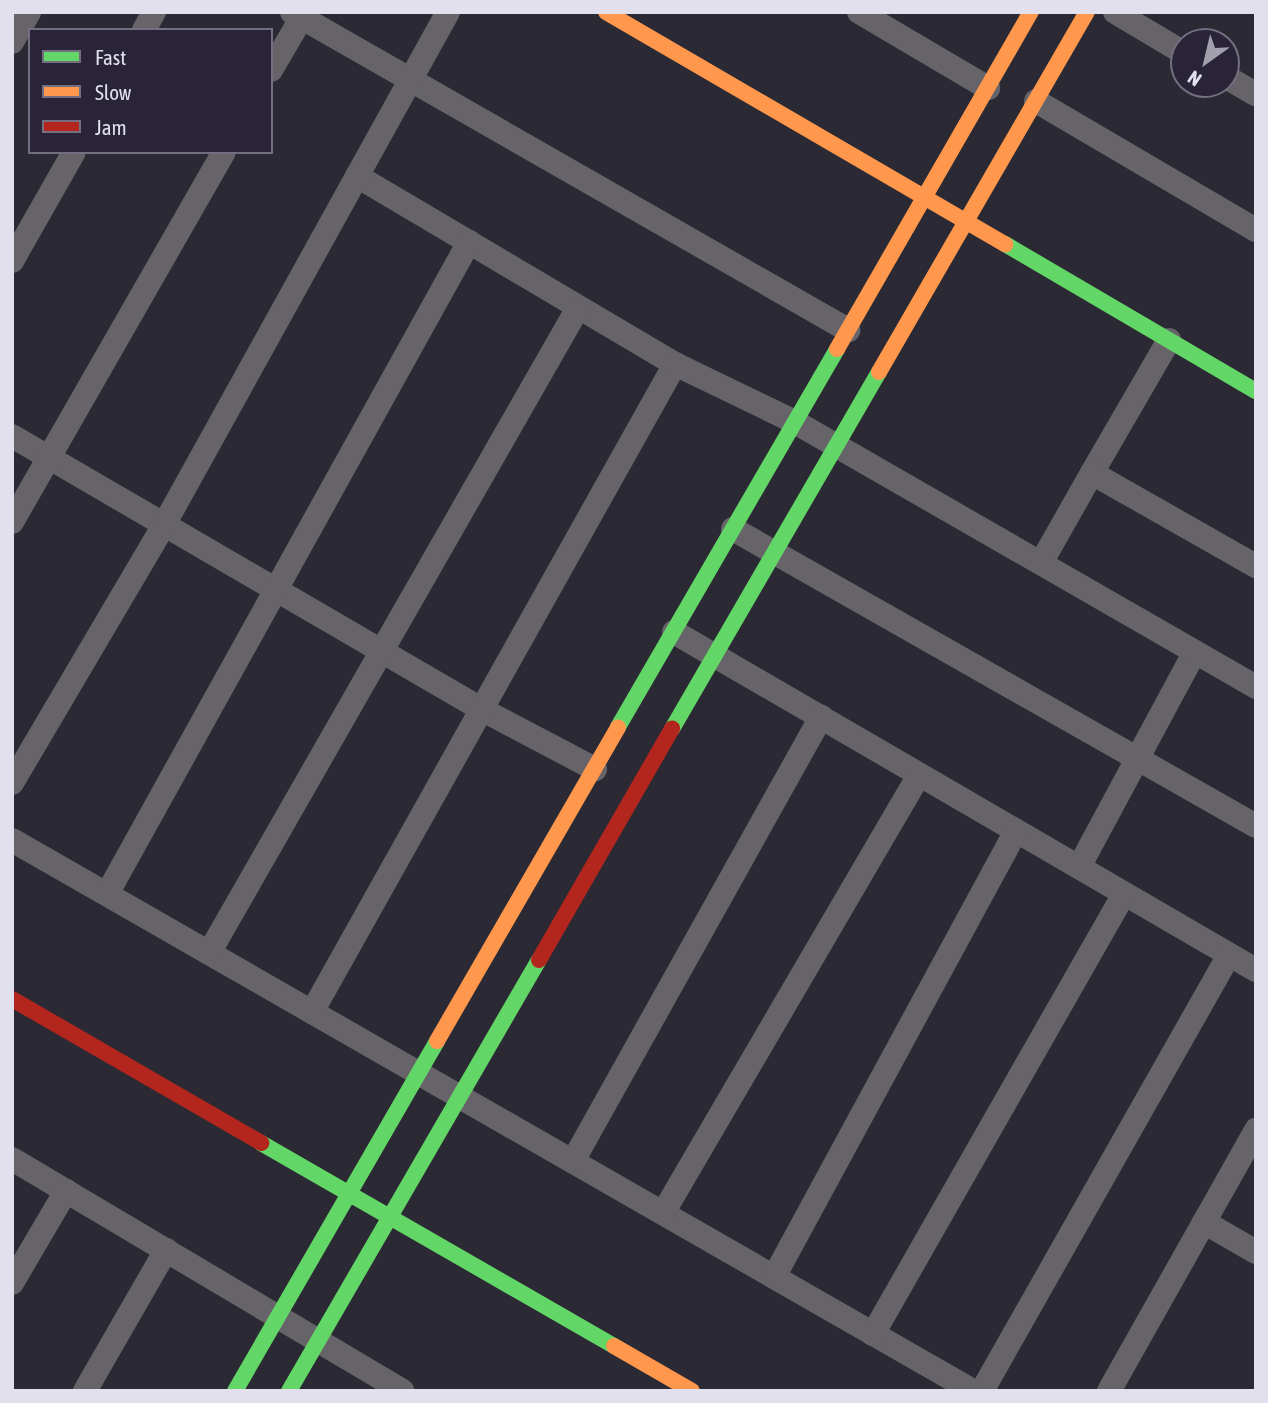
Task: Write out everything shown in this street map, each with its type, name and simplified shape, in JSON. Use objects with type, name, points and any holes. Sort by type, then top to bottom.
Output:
[{"type":"street","points":[[12,42],[29,12]]},
{"type":"street","points":[[145,28],[154,12]]},
{"type":"street","points":[[12,783],[165,523],[448,12]]},
{"type":"street","points":[[606,12],[1256,391]]},
{"type":"street","points":[[859,12],[988,88]]},
{"type":"street","points":[[236,1391],[1031,12]]},
{"type":"street","points":[[289,1391],[1087,12]]},
{"type":"street","points":[[1115,12],[1170,45]]},
{"type":"street","points":[[273,66],[297,15],[848,330]]},
{"type":"street","points":[[1240,85],[1256,94]]},
{"type":"street","points":[[1036,102],[1256,230]]},
{"type":"street","points":[[12,261],[73,154]]},
{"type":"street","points":[[12,522],[223,154]]},
{"type":"street","points":[[357,176],[675,365],[795,422],[1256,687]]},
{"type":"street","points":[[107,894],[469,242]]},
{"type":"street","points":[[209,953],[578,307]]},
{"type":"street","points":[[1041,563],[1169,340]]},
{"type":"street","points":[[312,1012],[675,365]]},
{"type":"street","points":[[12,436],[481,709],[595,769]]},
{"type":"street","points":[[1092,473],[1256,566]]},
{"type":"street","points":[[733,529],[1256,826]]},
{"type":"street","points":[[674,632],[1256,970]]},
{"type":"street","points":[[1079,867],[1140,760],[1195,652]]},
{"type":"street","points":[[573,1161],[821,718]]},
{"type":"street","points":[[663,1213],[919,775]]},
{"type":"street","points":[[774,1277],[1016,831]]},
{"type":"street","points":[[12,840],[973,1391]]},
{"type":"street","points":[[873,1334],[1124,894]]},
{"type":"street","points":[[982,1391],[1229,955]]},
{"type":"street","points":[[12,999],[692,1391]]},
{"type":"street","points":[[1109,1391],[1256,1130]]},
{"type":"street","points":[[12,1159],[166,1250],[277,1320],[402,1391]]},
{"type":"street","points":[[12,1283],[66,1191]]},
{"type":"street","points":[[1204,1222],[1256,1252]]},
{"type":"street","points":[[85,1391],[166,1250]]},
{"type":"traffic: fast","points":[[1005,244],[1256,391]]},
{"type":"traffic: fast","points":[[618,727],[837,349]]},
{"type":"traffic: fast","points":[[672,729],[879,372]]},
{"type":"traffic: fast","points":[[289,1391],[539,960]]},
{"type":"traffic: fast","points":[[235,1391],[437,1041]]},
{"type":"traffic: fast","points":[[261,1143],[614,1346]]},
{"type":"traffic: slow","points":[[606,12],[1005,244]]},
{"type":"traffic: slow","points":[[837,349],[1031,12]]},
{"type":"traffic: slow","points":[[879,372],[1087,12]]},
{"type":"traffic: slow","points":[[437,1041],[618,727]]},
{"type":"traffic: slow","points":[[614,1346],[692,1391]]},
{"type":"traffic: jam","points":[[539,960],[672,729]]},
{"type":"traffic: jam","points":[[12,999],[261,1143]]}]
